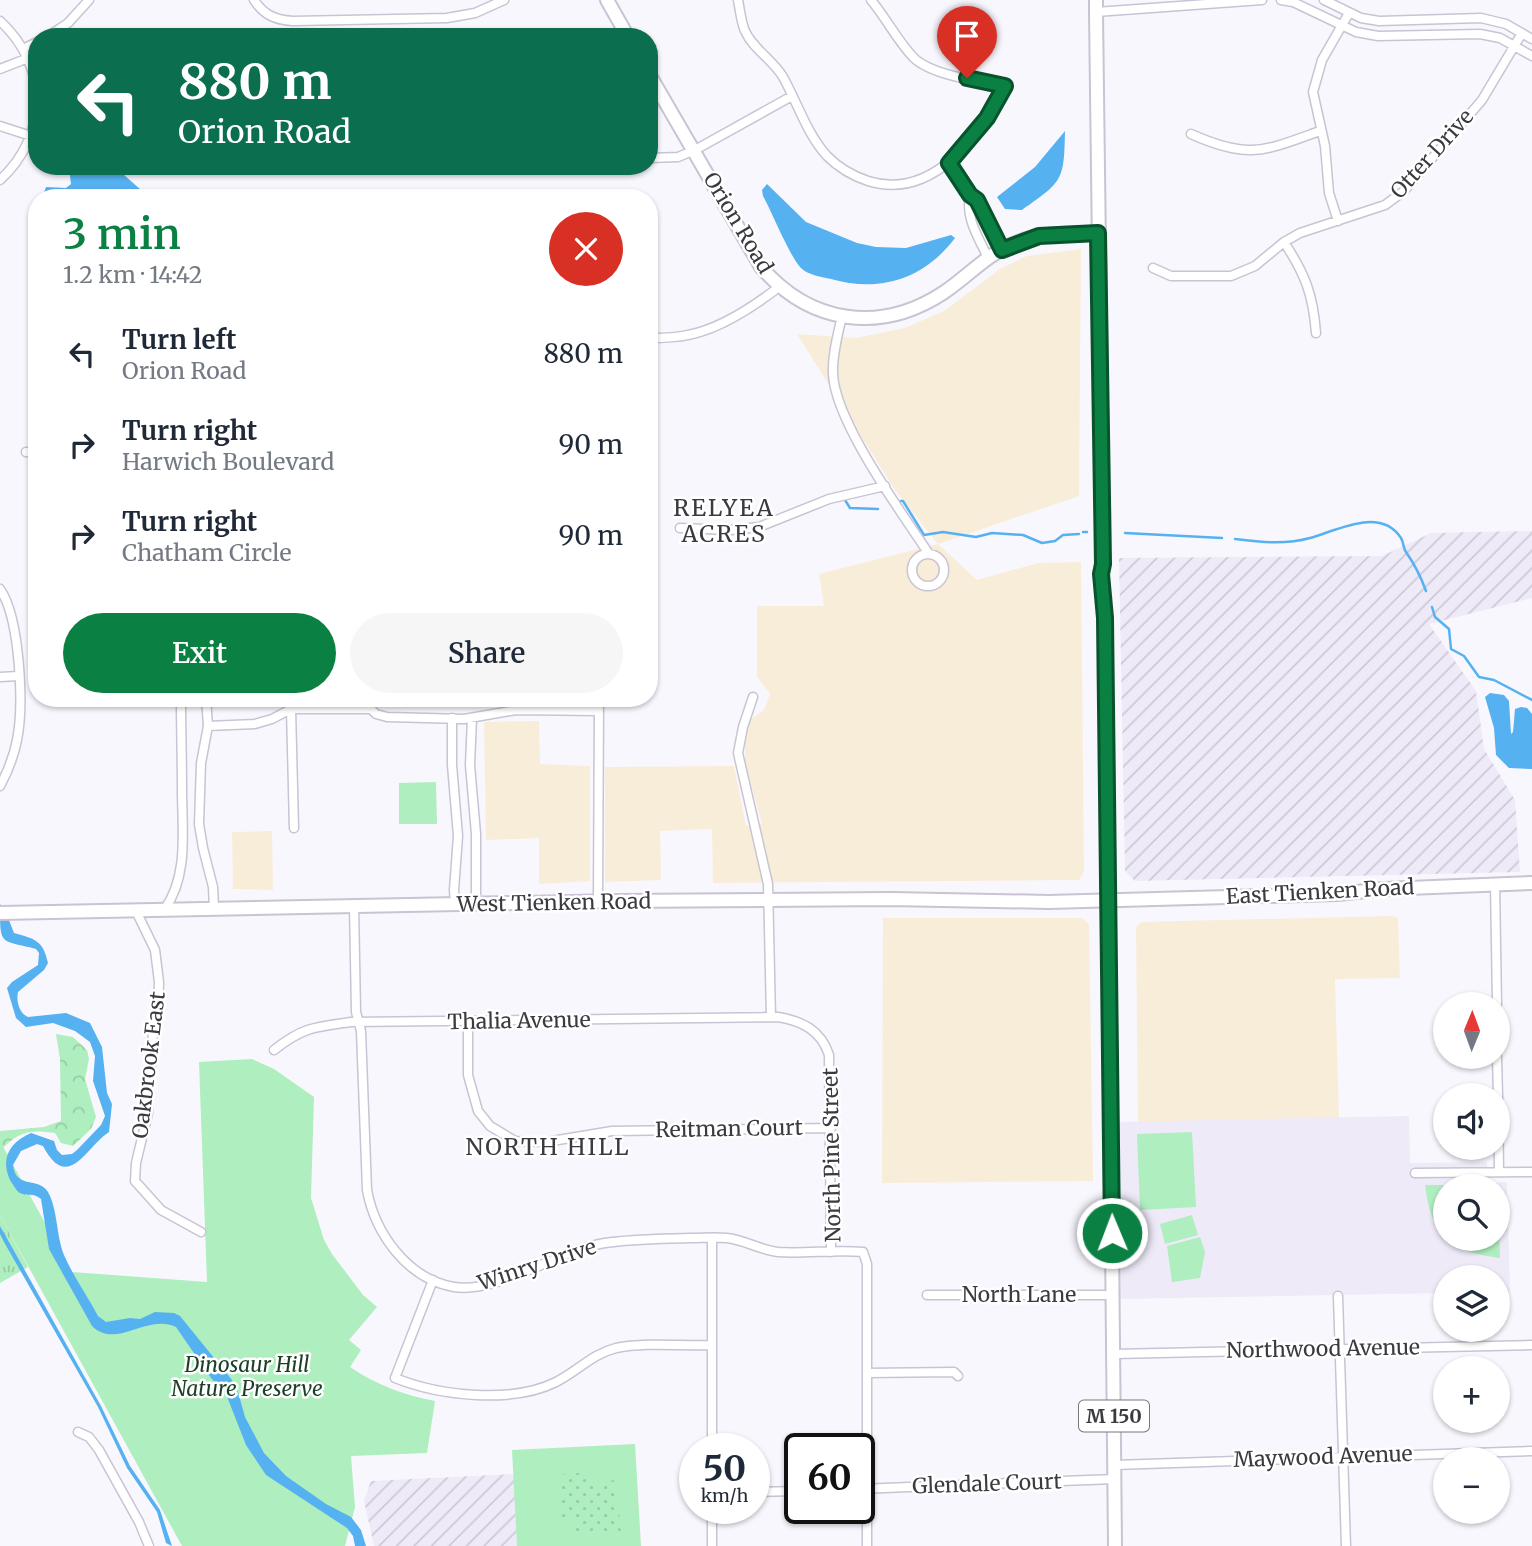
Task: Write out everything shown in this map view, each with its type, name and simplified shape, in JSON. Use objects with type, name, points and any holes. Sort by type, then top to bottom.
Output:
[{"type":"main road","points":[[607,0],[623,28]]},
{"type":"main road","points":[[1096,6],[1101,574],[1105,618],[1108,900]]},
{"type":"main road","name":"Orion Road","points":[[658,89],[761,267],[793,298],[842,316],[875,318],[914,309],[944,292],[1002,250],[1039,236],[1098,233]]},
{"type":"main road","name":"East Tienken Road","points":[[1108,900],[1338,894],[1384,889],[1532,883]]},
{"type":"main road","name":"West Tienken Road","points":[[3,912],[476,903],[1108,900]]},
{"type":"main road","name":"M 150","points":[[1108,900],[1115,1546]]},
{"type":"street","points":[[60,28],[89,0]]},
{"type":"street","points":[[254,0],[261,10],[271,16],[279,20],[293,21],[447,18],[475,13],[503,0]]},
{"type":"street","points":[[738,0],[746,33],[778,69],[827,156],[865,180],[885,184],[913,182],[932,175],[949,163],[987,118],[1005,86],[945,72],[919,62],[905,48],[871,0]]},
{"type":"street","points":[[1096,6],[1262,0]]},
{"type":"street","points":[[1281,0],[1293,2],[1356,32],[1378,36],[1480,34],[1500,38],[1532,56]]},
{"type":"street","points":[[1324,0],[1349,13],[1379,21],[1481,18],[1506,24],[1532,38]]},
{"type":"street","points":[[1338,221],[1329,193],[1325,146],[1314,102],[1315,83],[1322,60],[1349,13]]},
{"type":"street","points":[[0,21],[28,58],[0,69]]},
{"type":"street","name":"Otter Drive","points":[[1153,268],[1171,276],[1230,276],[1255,266],[1284,242],[1300,233],[1375,210],[1404,191],[1482,100],[1522,33]]},
{"type":"street","points":[[23,49],[28,46]]},
{"type":"street","points":[[658,158],[678,157],[695,150],[792,96]]},
{"type":"street","points":[[0,127],[28,135]]},
{"type":"street","points":[[1191,134],[1220,147],[1250,150],[1269,149],[1320,131]]},
{"type":"street","points":[[0,180],[28,145]]},
{"type":"street","points":[[949,163],[970,195],[977,200],[1002,250]]},
{"type":"street","points":[[970,195],[968,204],[971,221],[988,258]]},
{"type":"street","points":[[1284,242],[1308,282],[1314,306],[1316,333]]},
{"type":"street","points":[[658,337],[688,335],[702,330],[751,307],[779,286]]},
{"type":"street","points":[[842,316],[833,362],[834,386],[846,421],[885,486],[929,554],[939,558],[944,568],[942,577],[931,586],[914,578],[913,567],[918,558],[920,541]]},
{"type":"street","points":[[680,528],[731,530],[759,527],[830,499],[885,486]]},
{"type":"street","points":[[918,558],[929,554]]},
{"type":"street","points":[[0,589],[17,636],[20,718],[12,760],[0,786]]},
{"type":"street","points":[[0,677],[18,676]]},
{"type":"street","points":[[753,697],[738,753],[764,860],[769,900],[771,1017]]},
{"type":"street","points":[[164,911],[172,899],[179,878],[183,846],[181,707]]},
{"type":"street","points":[[207,707],[208,726],[201,762],[200,824],[213,887],[214,908]]},
{"type":"street","points":[[598,902],[599,707]]},
{"type":"street","points":[[208,726],[256,723],[272,719],[291,709],[371,709],[376,714],[387,717],[452,718],[472,718],[516,710],[599,711]]},
{"type":"street","points":[[291,709],[293,828]]},
{"type":"street","points":[[452,718],[452,765],[458,835],[454,890],[456,904]]},
{"type":"street","points":[[472,718],[470,765],[476,834],[476,903]]},
{"type":"street","points":[[1495,884],[1497,992]]},
{"type":"street","name":"Winry Drive","points":[[354,905],[356,1012],[361,1031],[367,1190],[377,1225],[402,1258],[433,1280],[453,1287],[471,1288],[498,1281],[588,1246],[645,1239],[727,1238],[779,1252],[831,1252]]},
{"type":"street","name":"Oakbrook East","points":[[136,911],[155,950],[159,982],[158,1013],[153,1023],[152,1062],[147,1080],[147,1126],[136,1163],[135,1181],[161,1210],[201,1232]]},
{"type":"street","name":"Thalia Avenue","points":[[274,1050],[292,1036],[312,1027],[358,1022],[771,1017]]},
{"type":"street","name":"North Pine Street","points":[[771,1017],[801,1023],[813,1029],[826,1044],[831,1074],[831,1252],[863,1252],[866,1257],[865,1433]]},
{"type":"street","name":"Reitman Court","points":[[468,1022],[468,1075],[471,1095],[478,1111],[490,1126],[515,1141],[546,1142],[612,1131],[831,1128]]},
{"type":"street","points":[[1499,1160],[1499,1172]]},
{"type":"street","points":[[1415,1173],[1532,1172]]},
{"type":"street","points":[[712,1238],[712,1433]]},
{"type":"street","points":[[433,1280],[395,1378],[414,1386],[452,1394],[523,1392],[557,1381],[593,1357],[618,1348],[712,1346]]},
{"type":"street","name":"North Lane","points":[[927,1295],[1112,1291]]},
{"type":"street","points":[[1338,1296],[1346,1546]]},
{"type":"street","name":"Northwood Avenue","points":[[1114,1354],[1532,1345]]},
{"type":"street","points":[[867,1373],[954,1372],[958,1376]]},
{"type":"street","points":[[78,1432],[89,1437],[99,1450],[139,1522],[149,1546]]},
{"type":"street","name":"Maywood Avenue","points":[[1115,1465],[1532,1451]]},
{"type":"street","name":"Glendale Court","points":[[875,1489],[1115,1479]]},
{"type":"street","points":[[712,1524],[712,1546]]},
{"type":"street","name":"North Pine Street","points":[[865,1524],[867,1546]]},
{"type":"shaded area","points":[[1081,249],[1079,496],[938,544],[895,490],[797,334],[856,338],[905,328],[944,311],[1000,269],[1027,256]]},
{"type":"shaded area","points":[[1532,531],[1532,598],[1429,624],[1476,691],[1484,749],[1515,800],[1520,872],[1135,881],[1125,871],[1119,558],[1382,556],[1431,533]]},
{"type":"shaded area","points":[[938,544],[977,580],[1038,563],[1081,562],[1084,871],[1079,880],[713,883],[712,829],[660,831],[661,880],[605,882],[605,767],[734,766],[746,826],[762,824],[745,763],[745,742],[751,719],[764,710],[770,694],[757,677],[757,606],[824,606],[819,574]]},
{"type":"shaded area","points":[[539,721],[540,764],[590,766],[590,881],[539,884],[539,838],[486,840],[484,722]]},
{"type":"shaded area","points":[[272,831],[273,890],[233,889],[232,832]]},
{"type":"shaded area","points":[[1391,916],[1398,918],[1400,978],[1335,979],[1339,1118],[1138,1122],[1136,927],[1141,922]]},
{"type":"shaded area","points":[[883,918],[1082,918],[1089,924],[1093,1181],[882,1183]]},
{"type":"shaded area","points":[[1409,1116],[1410,1163],[1487,1162],[1488,1174],[1433,1174],[1433,1251],[1509,1251],[1509,1265],[1433,1265],[1433,1293],[1117,1299],[1116,1122]]},
{"type":"shaded area","points":[[514,1474],[517,1546],[374,1546],[364,1501],[371,1481]]},
{"type":"green space","points":[[436,782],[437,824],[399,824],[399,783]]},
{"type":"green space","points":[[56,1034],[73,1037],[87,1050],[89,1059],[85,1079],[96,1117],[91,1129],[73,1146],[61,1143],[55,1133],[38,1131],[18,1136],[0,1151],[0,1131],[44,1127],[61,1121],[60,1059]]},
{"type":"green space","name":"Dinosaur Hill Nature Preserve","points":[[252,1059],[274,1069],[314,1097],[311,1198],[324,1240],[332,1254],[363,1295],[377,1307],[349,1340],[361,1350],[350,1367],[391,1388],[435,1401],[427,1453],[351,1456],[355,1507],[345,1546],[182,1546],[0,1215],[0,1141],[72,1272],[207,1282],[199,1062]]},
{"type":"green space","points":[[1192,1132],[1196,1207],[1140,1210],[1137,1134]]},
{"type":"green space","points":[[1425,1185],[1433,1185],[1433,1218],[1431,1213]]},
{"type":"green space","points":[[0,1215],[28,1267],[0,1283]]},
{"type":"green space","points":[[1192,1215],[1198,1235],[1165,1244],[1160,1224]]},
{"type":"green space","points":[[1200,1237],[1205,1252],[1200,1278],[1172,1282],[1167,1246]]},
{"type":"green space","points":[[1469,1251],[1500,1251],[1500,1258]]},
{"type":"green space","points":[[635,1444],[641,1546],[517,1546],[512,1450]]},
{"type":"green space","points":[[588,1472],[589,1483],[616,1480],[621,1534],[576,1535],[575,1520],[562,1520],[559,1475]]},
{"type":"water","points":[[1065,131],[1062,170],[1053,185],[1022,210],[1005,209],[997,197],[1035,167]]},
{"type":"water","points":[[70,175],[124,175],[140,189],[45,189],[66,188],[71,184]]},
{"type":"water","points":[[767,184],[806,222],[857,243],[906,248],[951,235],[955,238],[929,264],[900,279],[867,284],[815,275],[801,268],[787,245],[763,196],[762,190]]},
{"type":"water","points":[[1490,693],[1504,695],[1509,701],[1511,734],[1515,709],[1527,708],[1532,714],[1532,769],[1509,768],[1496,755],[1494,728],[1485,697]]},
{"type":"water","points":[[0,904],[14,933],[41,945],[48,963],[44,970],[18,992],[20,1010],[28,1017],[66,1013],[90,1023],[102,1047],[107,1093],[112,1104],[109,1132],[76,1163],[60,1166],[52,1160],[43,1146],[37,1144],[21,1151],[13,1165],[15,1173],[18,1178],[44,1187],[48,1192],[54,1207],[64,1255],[98,1316],[106,1322],[140,1319],[155,1312],[180,1316],[232,1380],[245,1417],[264,1453],[286,1476],[326,1504],[351,1517],[361,1530],[366,1546],[355,1546],[353,1536],[347,1528],[266,1475],[246,1445],[226,1394],[211,1378],[176,1327],[154,1324],[111,1334],[92,1326],[49,1249],[41,1199],[17,1191],[10,1180],[6,1165],[12,1146],[31,1133],[54,1141],[62,1155],[72,1154],[101,1125],[105,1116],[93,1081],[95,1056],[90,1042],[75,1031],[53,1023],[26,1027],[16,1018],[7,988],[38,965],[39,953],[36,949],[4,939]]},
{"type":"water","points":[[0,1226],[101,1406],[130,1466],[160,1510],[172,1546],[166,1543],[157,1512],[127,1468],[98,1407],[4,1242]]},
{"type":"waterway","points":[[845,500],[850,508],[878,509]]},
{"type":"waterway","points":[[901,501],[924,535],[943,532],[976,537],[992,533],[1023,535],[1042,543],[1055,541],[1063,535],[1079,534]]},
{"type":"waterway","points":[[1235,539],[1291,542],[1357,523],[1382,524],[1401,538],[1426,591]]},
{"type":"waterway","points":[[1125,533],[1222,538]]},
{"type":"waterway","points":[[1432,607],[1435,617],[1449,629],[1451,649],[1464,656],[1479,677],[1494,680],[1532,700]]},
{"type":"district","name":"RELYEA ACRES","points":[[724,521]]},
{"type":"district","name":"NORTH HILL","points":[[548,1147]]},
{"type":"route","points":[[967,78],[1005,86],[987,118],[949,163],[970,195],[977,200],[1002,250],[1016,242],[1039,236],[1098,233],[1112,1233]]}]
